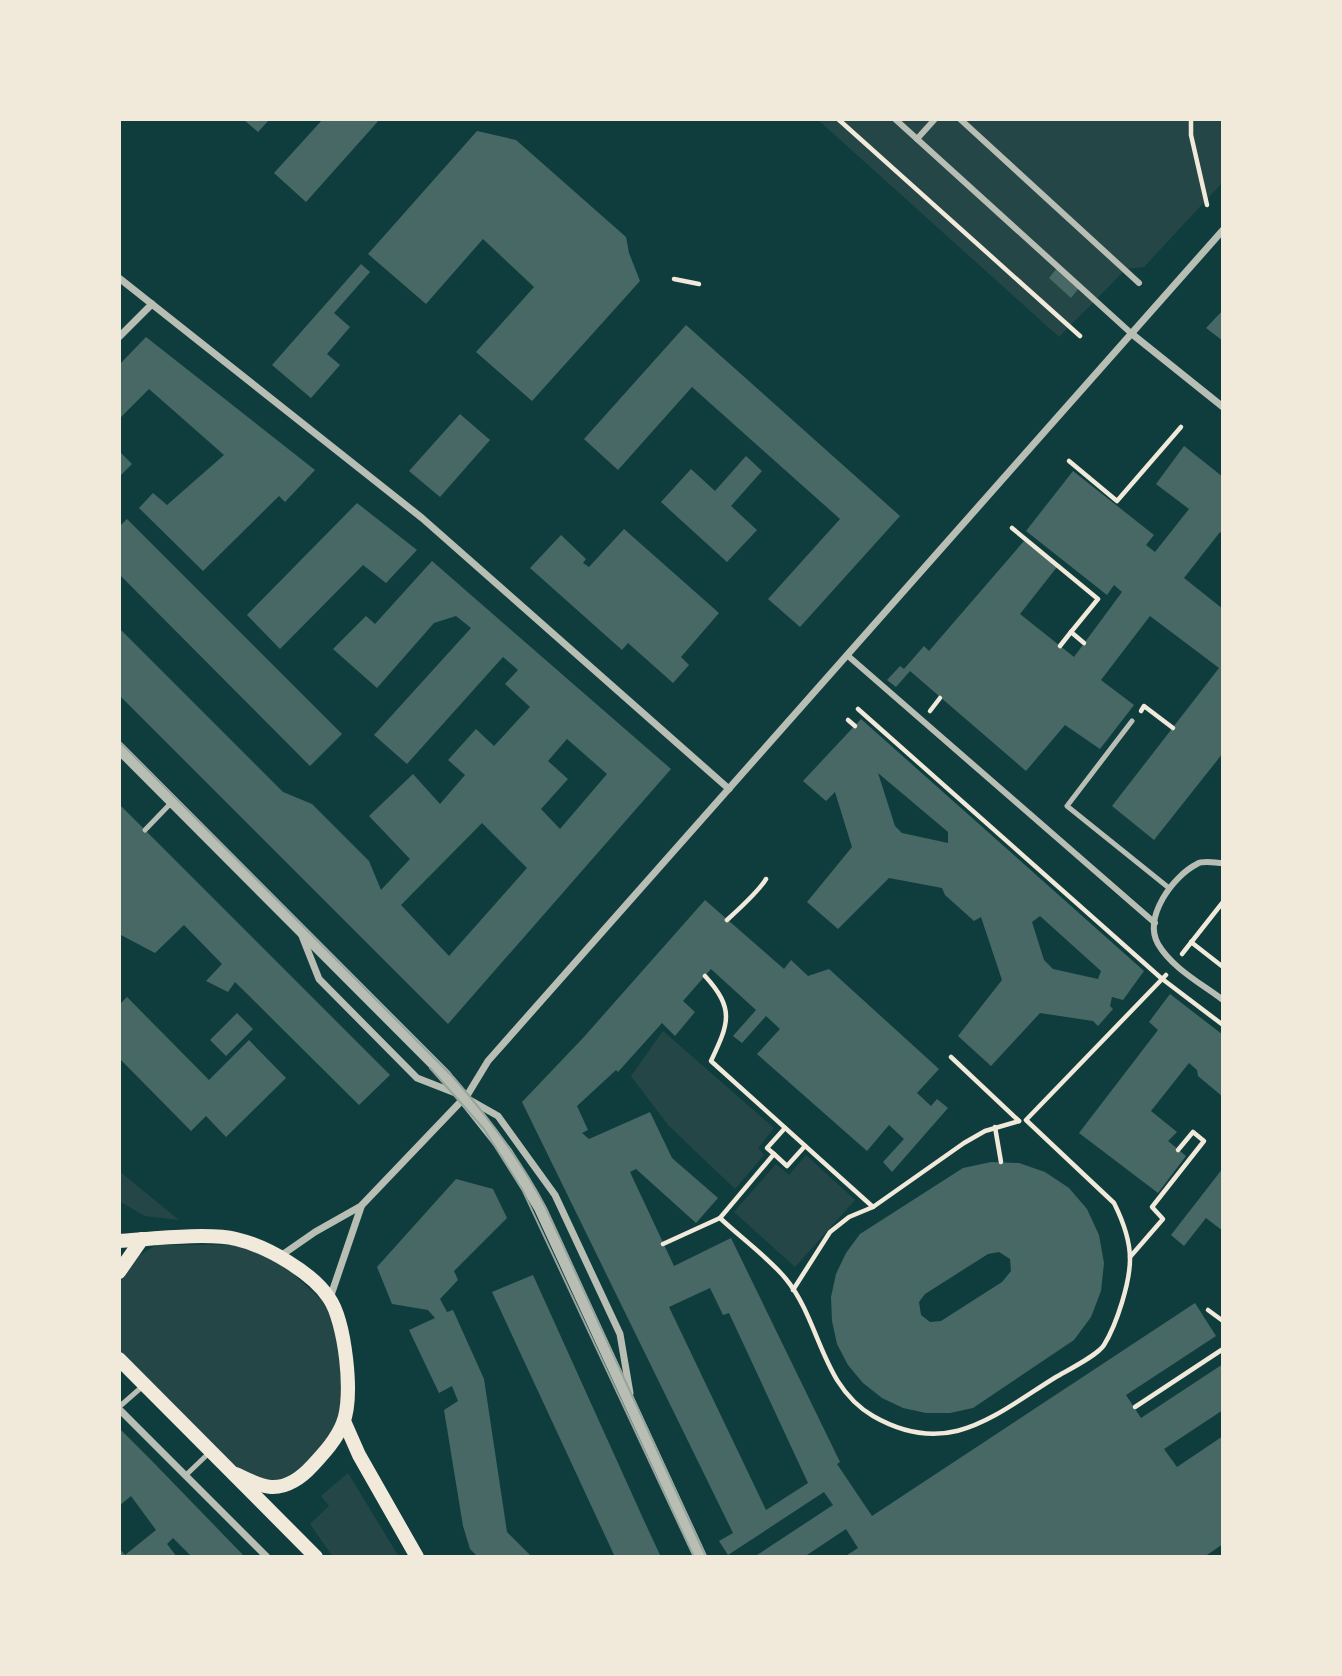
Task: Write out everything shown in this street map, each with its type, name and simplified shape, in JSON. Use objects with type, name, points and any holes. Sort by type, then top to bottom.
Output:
[{"type":"main road","points":[[119,1229],[142,1239]]},
{"type":"main road","points":[[119,1241],[233,1238],[255,1244],[305,1273],[330,1298],[341,1328],[347,1360],[344,1421],[327,1449],[308,1470],[290,1484],[272,1487],[236,1474]]},
{"type":"main road","points":[[119,1272],[142,1239]]},
{"type":"main road","points":[[119,1359],[316,1557]]},
{"type":"main road","points":[[344,1421],[359,1455],[417,1557]]},
{"type":"street","points":[[895,119],[1132,334],[1223,407]]},
{"type":"street","points":[[917,139],[935,119]]},
{"type":"street","points":[[960,119],[1139,284]]},
{"type":"street","points":[[278,1257],[361,1206],[465,1098],[488,1061],[1223,230]]},
{"type":"street","points":[[119,278],[422,518],[729,789]]},
{"type":"street","points":[[119,337],[152,304]]},
{"type":"street","points":[[847,655],[1155,923]]},
{"type":"street","points":[[119,748],[465,1098],[507,1153],[540,1208],[701,1557]]},
{"type":"street","points":[[1223,863],[1199,862],[1179,877],[1161,899],[1155,923],[1156,941],[1168,958],[1223,1000]]},
{"type":"street","points":[[299,928],[319,979],[417,1078],[465,1098],[498,1116],[555,1195],[620,1334],[631,1405]]},
{"type":"street","points":[[330,1298],[361,1206]]},
{"type":"street","points":[[119,1408],[267,1557]]},
{"type":"lane","points":[[1132,721],[1068,806],[1169,888]]},
{"type":"lane","points":[[145,830],[173,802]]},
{"type":"lane","points":[[119,1408],[144,1384]]},
{"type":"lane","points":[[185,1476],[212,1451]]},
{"type":"path","points":[[838,119],[1080,336]]},
{"type":"path","points":[[1191,119],[1191,135],[1208,205]]},
{"type":"path","points":[[674,279],[699,284]]},
{"type":"path","points":[[1069,461],[1117,501],[1181,427]]},
{"type":"path","points":[[1012,528],[1098,599],[1060,646]]},
{"type":"path","points":[[1071,632],[1084,643]]},
{"type":"path","points":[[1132,721],[1144,706],[1172,728]]},
{"type":"path","points":[[858,709],[1135,955],[1223,1026],[1219,1032]]},
{"type":"path","points":[[848,720],[855,726]]},
{"type":"path","points":[[727,920],[750,895],[761,888],[766,879]]},
{"type":"path","points":[[793,1290],[831,1232],[849,1217],[873,1207],[964,1143],[995,1127],[1026,1120],[1163,979],[1223,902]]},
{"type":"path","points":[[1191,942],[1223,967]]},
{"type":"path","points":[[1131,960],[1135,955]]},
{"type":"path","points":[[705,976],[725,1000],[727,1015],[711,1061],[873,1207]]},
{"type":"path","points":[[951,1058],[1019,1121]]},
{"type":"path","points":[[720,1218],[786,1279],[838,1382],[856,1404],[871,1415],[905,1431],[932,1435],[952,1434],[988,1419],[1103,1347],[1124,1293],[1130,1257],[1122,1218],[1114,1203],[1026,1120]]},
{"type":"path","points":[[995,1127],[1001,1162]]},
{"type":"path","points":[[785,1128],[767,1148],[787,1166],[805,1146]]},
{"type":"path","points":[[1130,1257],[1163,1219],[1152,1207],[1204,1141],[1193,1132],[1178,1150]]},
{"type":"path","points":[[663,1244],[720,1218],[774,1154]]},
{"type":"path","points":[[1209,1310],[1223,1321]]},
{"type":"path","points":[[1135,1408],[1223,1349]]},
{"type":"shaded area","points":[[817,119],[1223,119],[1223,182],[1144,267],[1126,269],[1059,337]]},
{"type":"shaded area","points":[[663,1031],[774,1128],[758,1148],[764,1155],[735,1189],[668,1125],[631,1076]]},
{"type":"shaded area","points":[[806,1155],[855,1200],[795,1267],[734,1212],[776,1164],[789,1175]]},
{"type":"shaded area","points":[[119,1171],[179,1220],[145,1216],[119,1201]]},
{"type":"shaded area","points":[[157,1245],[243,1245],[282,1264],[324,1302],[340,1340],[342,1410],[329,1441],[308,1465],[279,1483],[234,1470],[119,1353],[119,1280],[129,1263]]},
{"type":"shaded area","points":[[348,1473],[399,1557],[333,1557],[310,1524],[329,1506],[321,1496]]},
{"type":"building","points":[[243,119],[270,119],[258,132]]},
{"type":"building","points":[[323,119],[380,119],[306,202],[274,173]]},
{"type":"building","points":[[477,131],[516,140],[626,237],[640,281],[532,401],[476,352],[534,287],[483,239],[426,304],[368,254]]},
{"type":"building","points":[[361,264],[370,272],[334,313],[350,327],[327,354],[340,365],[311,398],[272,365]]},
{"type":"building","points":[[1057,268],[1079,288],[1071,298],[1049,278]]},
{"type":"building","points":[[1223,310],[1223,341],[1206,328]]},
{"type":"building","points":[[686,325],[900,516],[800,627],[768,599],[840,519],[692,387],[618,470],[584,439]]},
{"type":"building","points":[[146,337],[315,470],[285,502],[279,496],[203,571],[139,508],[153,493],[167,505],[224,455],[149,389],[119,419],[119,365]]},
{"type":"building","points":[[460,414],[490,440],[440,497],[409,471]]},
{"type":"building","points":[[1184,446],[1223,477],[1223,535],[1220,532],[1184,578],[1223,609],[1223,753],[1154,840],[1112,806],[1219,668],[1150,616],[1101,680],[1134,705],[1100,749],[1065,725],[1026,771],[910,671],[896,687],[887,680],[900,666],[904,669],[924,646],[929,651],[1024,541],[1057,567],[1020,614],[1074,657],[1122,592],[1114,585],[1107,595],[1026,531],[1073,471],[1154,535],[1146,545],[1155,552],[1189,509],[1156,484]]},
{"type":"building","points":[[119,451],[132,464],[119,477]]},
{"type":"building","points":[[746,456],[762,471],[731,506],[757,530],[727,562],[661,502],[691,469],[715,491]]},
{"type":"building","points":[[357,503],[417,550],[386,583],[363,565],[280,649],[247,615]]},
{"type":"building","points":[[127,519],[342,734],[310,766],[119,574],[119,527]]},
{"type":"building","points":[[624,529],[719,613],[681,657],[689,665],[673,683],[628,643],[622,650],[530,568],[561,535],[586,559],[583,563],[589,567]]},
{"type":"building","points":[[432,561],[671,769],[448,1024],[119,695],[119,628],[283,792],[312,804],[369,861],[381,890],[410,859],[369,816],[413,774],[440,804],[465,775],[448,760],[476,729],[494,746],[530,707],[505,684],[518,670],[503,657],[407,764],[374,735],[471,628],[456,616],[434,623],[377,688],[333,649],[366,616],[375,624]],"holes":[[[567,739],[607,774],[560,829],[541,809],[568,779],[548,761]],[[482,823],[527,868],[449,956],[401,905]]]},
{"type":"building","points":[[861,719],[1144,971],[1123,1000],[1112,997],[1110,1006],[1113,1009],[1098,1026],[1093,1021],[1040,1013],[991,1066],[958,1036],[1002,980],[981,917],[974,921],[945,895],[942,888],[889,878],[838,929],[807,902],[852,847],[835,792],[826,801],[803,781]],"holes":[[[878,773],[948,832],[948,843],[902,833],[895,826]],[[1040,916],[1101,971],[1098,979],[1053,969],[1044,960],[1032,922]]]},
{"type":"building","points":[[119,804],[390,1075],[359,1105],[235,982],[228,992],[206,981],[222,964],[184,925],[155,953],[119,934]]},
{"type":"building","points":[[705,900],[784,969],[791,960],[808,976],[829,969],[939,1069],[917,1093],[931,1106],[937,1099],[948,1108],[892,1172],[883,1162],[904,1139],[889,1125],[867,1151],[757,1054],[780,1029],[766,1016],[742,1043],[733,1036],[756,1010],[711,969],[683,1001],[695,1012],[675,1036],[662,1023],[618,1072],[616,1070],[577,1106],[588,1130],[582,1133],[589,1139],[650,1112],[672,1158],[718,1198],[696,1223],[636,1169],[630,1172],[674,1266],[731,1238],[840,1462],[837,1464],[872,1516],[1195,1303],[1216,1336],[1126,1395],[1141,1418],[1223,1364],[1223,1410],[1164,1449],[1177,1467],[1223,1436],[1223,1544],[1204,1557],[844,1557],[858,1548],[846,1529],[804,1557],[754,1557],[833,1505],[824,1492],[728,1555],[719,1541],[733,1533],[522,1102],[583,1038]],"holes":[[[710,1288],[723,1315],[729,1313],[808,1483],[766,1510],[669,1307]]]},
{"type":"building","points":[[1170,994],[1223,1035],[1223,1097],[1198,1076],[1197,1070],[1189,1063],[1151,1111],[1177,1132],[1168,1141],[1186,1156],[1158,1193],[1079,1133],[1158,1030],[1149,1022]]},
{"type":"building","points":[[127,997],[209,1080],[249,1040],[286,1078],[226,1137],[206,1116],[191,1131],[119,1058],[119,1005]]},
{"type":"building","points":[[237,1013],[253,1029],[226,1056],[210,1040]]},
{"type":"building","points":[[991,1162],[1019,1163],[1045,1172],[1069,1188],[1087,1209],[1099,1235],[1104,1263],[1101,1291],[1091,1317],[1074,1340],[973,1408],[950,1413],[926,1413],[903,1408],[882,1398],[863,1383],[848,1365],[837,1344],[831,1297],[836,1274],[846,1253],[860,1234],[963,1168]],"holes":[[[999,1252],[1010,1259],[1011,1271],[1002,1282],[941,1321],[930,1322],[921,1315],[919,1302],[925,1294],[988,1254]]]},
{"type":"building","points":[[1223,1168],[1223,1231],[1206,1218],[1184,1246],[1171,1235]]},
{"type":"building","points":[[456,1179],[493,1189],[507,1218],[454,1271],[458,1280],[440,1299],[447,1312],[453,1310],[484,1379],[507,1532],[532,1557],[478,1557],[470,1549],[463,1526],[444,1410],[458,1401],[452,1386],[439,1393],[409,1330],[435,1318],[428,1310],[392,1304],[377,1267]]},
{"type":"building","points":[[533,1275],[661,1557],[615,1557],[492,1292]]},
{"type":"building","points":[[119,1428],[245,1557],[192,1557],[173,1538],[167,1544],[177,1557],[119,1557],[119,1548],[125,1555],[156,1530],[131,1496],[119,1506]]},
{"type":"tram line","points":[[119,741],[454,1078],[504,1140],[546,1208],[706,1557]]},
{"type":"tram line","points":[[430,1068],[484,1129],[523,1191],[694,1557]]}]
